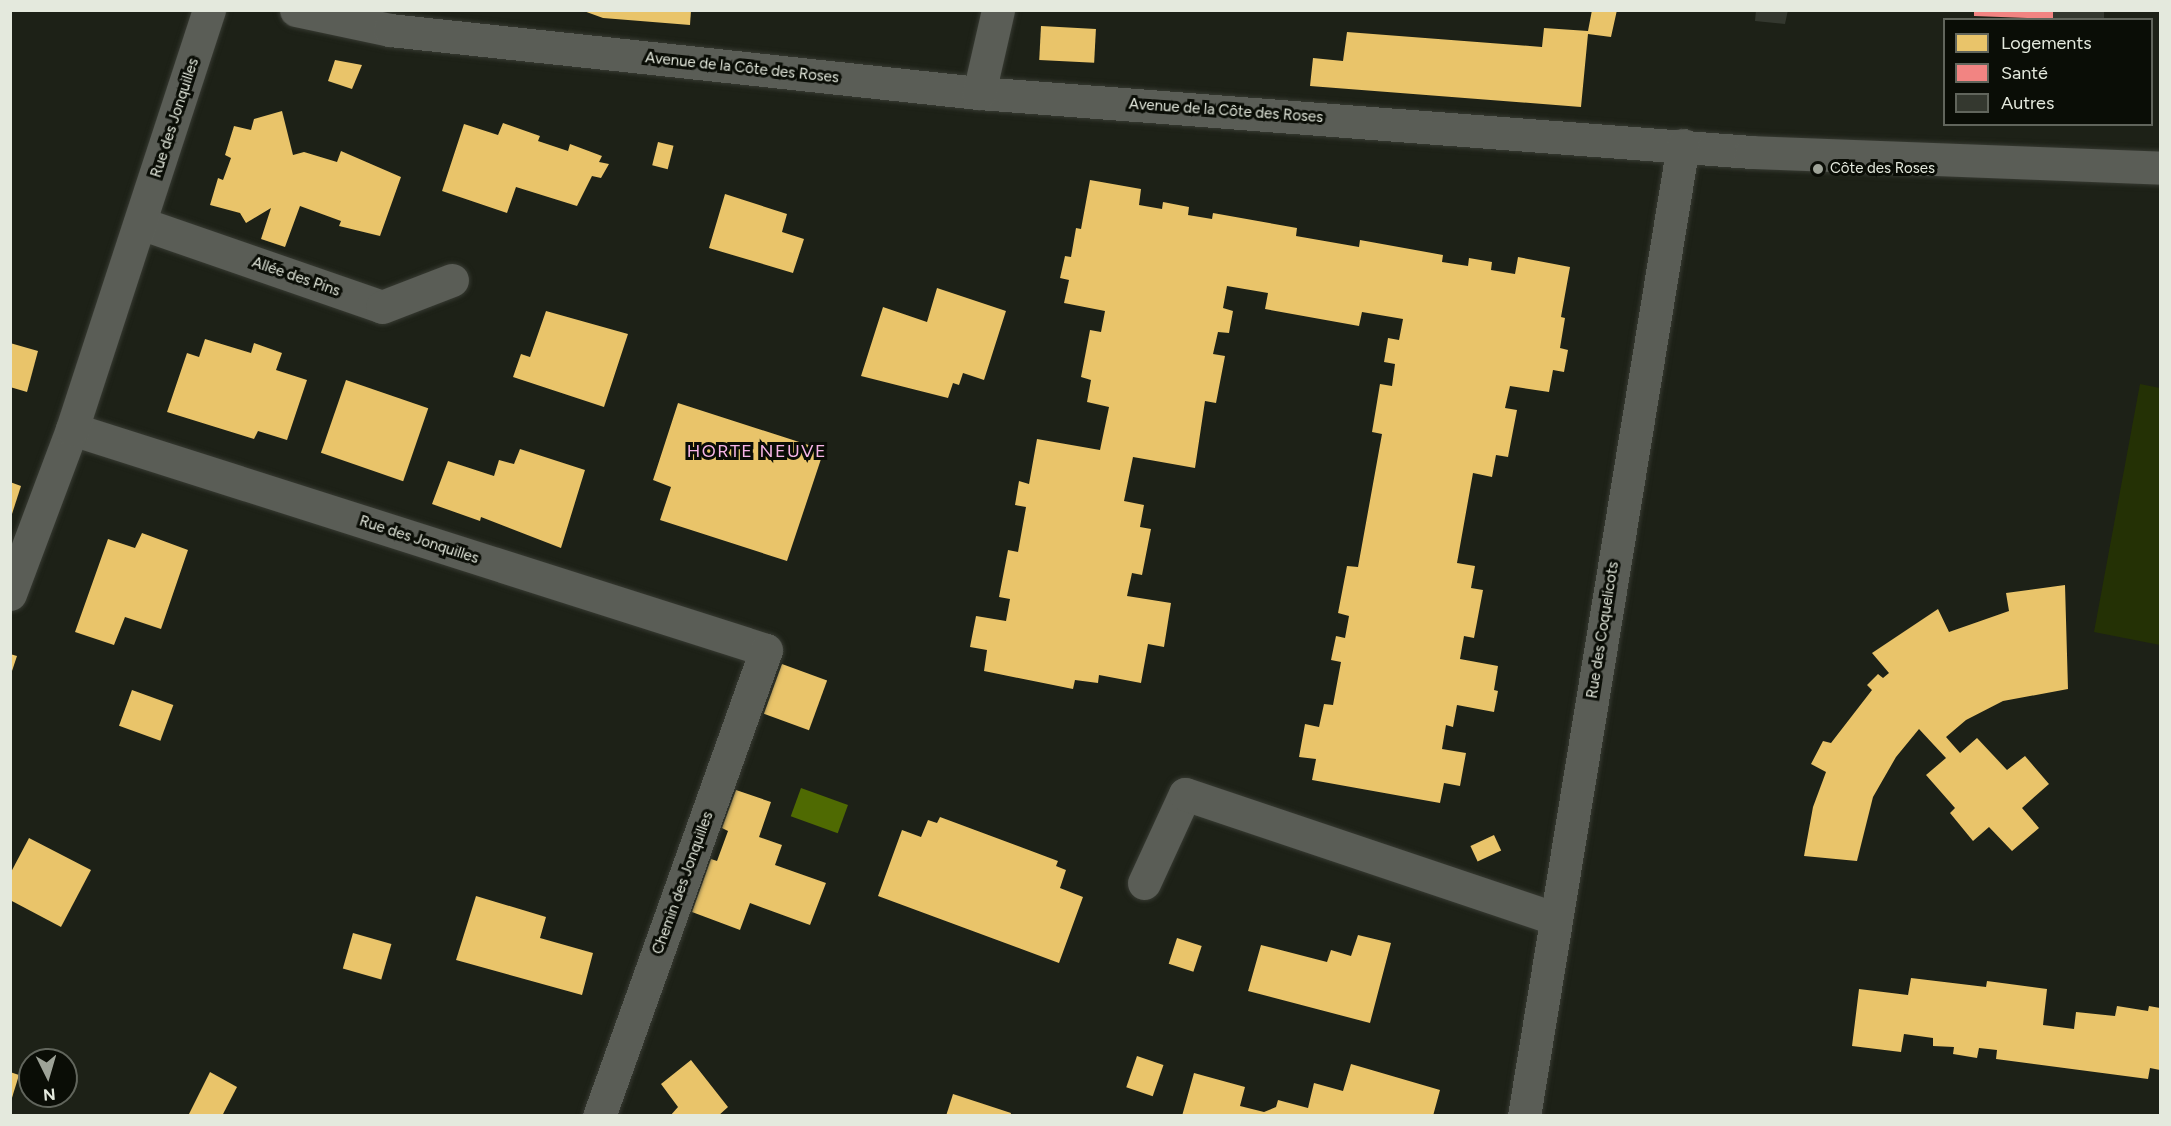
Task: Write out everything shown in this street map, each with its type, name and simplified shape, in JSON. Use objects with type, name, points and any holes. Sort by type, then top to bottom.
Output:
[{"type":"street","name":"Rue des Jonquilles","points":[[10,594],[72,429],[209,10]]},
{"type":"street","name":"Avenue de la Côte des Roses","points":[[296,10],[979,93],[1751,152],[2160,168]]},
{"type":"street","points":[[979,93],[998,10]]},
{"type":"street","name":"Rue des Coquelicots","points":[[1524,1116],[1683,145]]},
{"type":"street","name":"Allée des Pins","points":[[140,224],[382,307],[452,280]]},
{"type":"street","name":"Rue des Jonquilles","points":[[72,429],[766,650]]},
{"type":"street","name":"Chemin des Jonquilles","points":[[599,1116],[766,650]]},
{"type":"street","points":[[1144,883],[1185,794],[1556,919]]},
{"type":"shaded area","points":[[2140,384],[2160,388],[2160,645],[2094,632]]},
{"type":"shaded area","points":[[801,788],[848,805],[838,833],[791,816]]},
{"type":"building: Logements","points":[[581,10],[691,10],[690,25],[603,18]]},
{"type":"building: Logements","points":[[1592,10],[1617,10],[1611,37],[1588,34],[1581,107],[1310,86],[1313,58],[1343,61],[1347,32],[1542,47],[1544,28],[1588,31]]},
{"type":"building: Logements","points":[[1041,26],[1096,29],[1094,63],[1039,60]]},
{"type":"building: Logements","points":[[335,60],[362,65],[352,89],[328,81]]},
{"type":"building: Logements","points":[[282,111],[293,155],[304,152],[337,162],[341,151],[401,177],[380,236],[339,226],[341,221],[300,206],[285,247],[261,239],[271,208],[246,223],[240,213],[210,205],[218,178],[223,180],[231,158],[225,155],[234,126],[251,130],[254,119]]},
{"type":"building: Logements","points":[[503,123],[540,136],[538,141],[568,151],[570,144],[602,156],[599,162],[609,164],[601,178],[592,176],[577,206],[516,187],[507,213],[442,191],[464,124],[498,135]]},
{"type":"building: Logements","points":[[658,142],[674,146],[668,169],[652,165]]},
{"type":"building: Logements","points":[[1090,180],[1141,189],[1139,205],[1162,209],[1163,202],[1189,207],[1188,215],[1212,219],[1213,213],[1297,228],[1296,236],[1359,247],[1360,240],[1443,255],[1442,262],[1468,266],[1469,258],[1492,262],[1491,270],[1515,274],[1518,257],[1570,267],[1561,317],[1565,318],[1560,348],[1568,350],[1564,372],[1553,370],[1549,392],[1510,386],[1505,408],[1517,410],[1508,457],[1496,455],[1492,477],[1473,473],[1457,563],[1475,566],[1471,588],[1483,590],[1474,638],[1464,636],[1460,659],[1498,666],[1494,690],[1498,691],[1494,712],[1457,705],[1453,727],[1446,725],[1442,749],[1466,753],[1460,786],[1444,783],[1440,803],[1312,780],[1316,759],[1299,757],[1305,724],[1319,727],[1324,704],[1333,705],[1341,662],[1331,660],[1336,636],[1345,638],[1349,616],[1338,613],[1347,566],[1358,567],[1382,434],[1372,432],[1380,384],[1392,386],[1395,364],[1384,362],[1388,338],[1399,340],[1403,319],[1362,312],[1359,326],[1265,309],[1268,293],[1227,286],[1223,308],[1233,311],[1229,333],[1218,332],[1213,354],[1225,356],[1216,403],[1205,401],[1195,468],[1133,457],[1124,501],[1144,505],[1140,527],[1151,529],[1142,575],[1132,573],[1127,596],[1171,603],[1164,647],[1148,644],[1141,683],[1099,675],[1098,683],[1075,680],[1073,689],[984,671],[987,650],[970,647],[976,616],[1006,621],[1010,599],[999,597],[1008,550],[1018,552],[1026,507],[1015,505],[1019,481],[1029,484],[1037,439],[1100,450],[1109,407],[1087,402],[1091,380],[1081,377],[1090,330],[1101,332],[1105,311],[1064,303],[1069,280],[1060,278],[1065,256],[1071,257],[1076,228],[1081,229]]},
{"type":"building: Logements","points":[[725,194],[787,214],[782,232],[804,239],[793,273],[709,248]]},
{"type":"building: Logements","points":[[937,288],[1006,311],[984,380],[963,373],[959,385],[953,383],[948,398],[861,376],[883,307],[927,322]]},
{"type":"building: Logements","points":[[546,311],[628,334],[604,407],[513,377],[521,354],[530,357]]},
{"type":"building: Logements","points":[[205,339],[251,353],[254,343],[282,353],[276,370],[307,380],[287,440],[258,431],[254,439],[167,412],[187,353],[199,357]]},
{"type":"building: Logements","points":[[10,343],[38,351],[27,392],[10,387]]},
{"type":"building: Logements","points":[[346,380],[428,408],[403,481],[321,453]]},
{"type":"building: Logements","points":[[678,403],[824,450],[787,561],[660,520],[671,487],[653,480]]},
{"type":"building: Logements","points":[[520,449],[585,470],[561,548],[481,517],[480,521],[432,504],[448,461],[494,476],[499,460],[514,464]]},
{"type":"building: Logements","points":[[10,482],[21,486],[11,517],[10,517]]},
{"type":"building: Logements","points":[[142,533],[188,550],[161,629],[125,617],[114,645],[75,632],[108,539],[135,548]]},
{"type":"building: Logements","points":[[2065,585],[2068,689],[2003,701],[1966,720],[1946,737],[1960,753],[1977,738],[2007,770],[2025,756],[2049,784],[2022,808],[2039,828],[2012,851],[1989,827],[1973,841],[1950,813],[1955,808],[1926,775],[1946,758],[1919,729],[1896,757],[1873,797],[1857,861],[1804,856],[1813,807],[1826,772],[1811,764],[1823,741],[1831,743],[1872,690],[1867,685],[1878,674],[1883,678],[1889,673],[1872,653],[1938,609],[1949,632],[2009,611],[2006,593]]},
{"type":"building: Logements","points":[[10,654],[17,656],[11,674],[10,674]]},
{"type":"building: Logements","points":[[782,664],[827,680],[809,730],[764,714]]},
{"type":"building: Logements","points":[[132,690],[173,705],[160,741],[119,726]]},
{"type":"building: Logements","points":[[736,790],[771,802],[759,837],[782,845],[775,865],[826,883],[810,925],[750,903],[740,930],[692,912],[711,859],[717,861],[728,831],[722,828]]},
{"type":"building: Logements","points":[[940,817],[1058,861],[1056,866],[1066,870],[1060,888],[1083,897],[1059,963],[878,896],[902,830],[921,837],[928,820],[937,823]]},
{"type":"building: Logements","points":[[1494,835],[1501,850],[1478,861],[1470,846]]},
{"type":"building: Logements","points":[[29,838],[91,870],[61,927],[10,900],[10,874]]},
{"type":"building: Logements","points":[[476,896],[546,917],[540,938],[593,953],[582,995],[456,960]]},
{"type":"building: Logements","points":[[353,933],[391,944],[381,980],[343,969]]},
{"type":"building: Logements","points":[[1358,935],[1391,943],[1370,1023],[1248,991],[1261,945],[1327,962],[1331,950],[1351,956]]},
{"type":"building: Logements","points":[[1177,938],[1202,946],[1193,972],[1169,964]]},
{"type":"building: Logements","points":[[1911,978],[1986,987],[1987,981],[2047,989],[2043,1025],[2074,1029],[2076,1012],[2115,1016],[2117,1006],[2148,1011],[2149,1006],[2160,1008],[2160,1070],[2150,1068],[2148,1079],[1996,1059],[1997,1050],[1979,1048],[1977,1058],[1953,1054],[1954,1047],[1933,1046],[1933,1038],[1904,1034],[1901,1052],[1852,1046],[1859,989],[1908,995]]},
{"type":"building: Logements","points":[[1137,1056],[1163,1065],[1153,1096],[1126,1087]]},
{"type":"building: Logements","points":[[691,1060],[728,1107],[718,1116],[670,1116],[678,1107],[661,1084]]},
{"type":"building: Logements","points":[[1351,1064],[1440,1090],[1433,1116],[1182,1116],[1194,1073],[1245,1087],[1240,1106],[1264,1112],[1276,1107],[1278,1100],[1308,1108],[1314,1083],[1343,1091]]},
{"type":"building: Logements","points":[[10,1072],[18,1075],[18,1078],[10,1101]]},
{"type":"building: Logements","points":[[210,1072],[237,1087],[222,1116],[188,1116]]},
{"type":"building: Logements","points":[[953,1094],[1011,1113],[1010,1116],[946,1116]]},
{"type":"building: Santé","points":[[1974,10],[2053,10],[2053,18],[1974,16]]},
{"type":"building: Autres","points":[[1756,10],[1788,10],[1785,24],[1755,21]]},
{"type":"building: Autres","points":[[2053,10],[2104,10],[2104,18],[2053,18]]},
{"type":"place","name":"Côte des Roses","points":[[1818,169]]},
{"type":"district","name":"HORTE NEUVE","points":[[757,451]]}]
